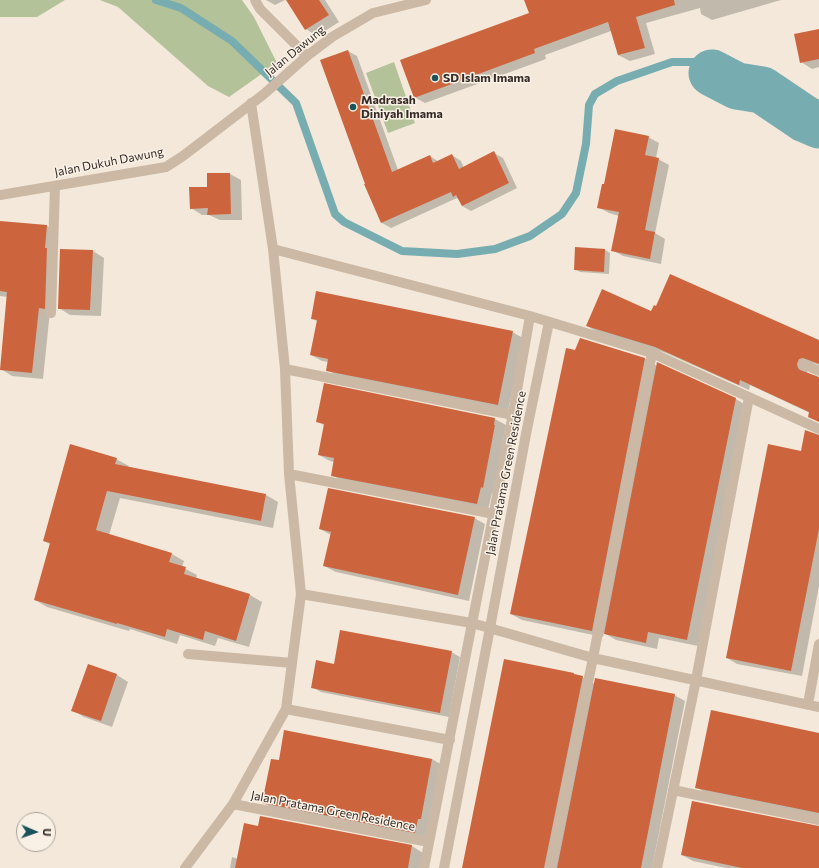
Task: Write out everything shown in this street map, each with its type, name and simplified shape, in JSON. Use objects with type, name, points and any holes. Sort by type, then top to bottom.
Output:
[{"type":"street","points":[[255,0],[260,9],[307,56]]},
{"type":"street","name":"Jalan Dawung","points":[[251,103],[264,94],[307,56],[332,37],[373,13],[426,0]]},
{"type":"street","name":"Jalan Dukuh Dawung","points":[[0,195],[166,167],[183,156],[251,103]]},
{"type":"street","name":"Jalan Pratama Green Residence","points":[[185,868],[233,804],[286,709],[301,594],[289,474],[285,369],[273,249],[251,103]]},
{"type":"street","points":[[51,313],[55,186]]},
{"type":"street","points":[[273,249],[530,316],[652,353],[819,429]]},
{"type":"street","name":"Jalan Pratama Green Residence","points":[[424,868],[494,514],[530,316]]},
{"type":"street","name":"Jalan Pratama Green Residence","points":[[444,868],[526,434],[549,322]]},
{"type":"street","points":[[550,868],[593,658],[652,353]]},
{"type":"street","points":[[803,364],[819,371]]},
{"type":"street","name":"Jalan Pratama Green Residence","points":[[285,369],[513,415]]},
{"type":"street","points":[[657,868],[696,680],[749,397]]},
{"type":"street","points":[[510,430],[526,434]]},
{"type":"street","name":"Jalan Pratama Green Residence","points":[[289,474],[494,514]]},
{"type":"street","points":[[301,594],[472,623],[593,658],[819,707]]},
{"type":"street","points":[[808,704],[819,644]]},
{"type":"street","points":[[188,654],[292,663]]},
{"type":"street","points":[[286,709],[450,740]]},
{"type":"street","points":[[673,790],[819,820]]},
{"type":"street","name":"Jalan Pratama Green Residence","points":[[233,804],[429,842]]},
{"type":"green space","points":[[0,0],[65,0],[37,17],[0,17]]},
{"type":"green space","points":[[100,0],[242,0],[254,17],[277,63],[229,97],[208,86],[118,7]]},
{"type":"green space","points":[[394,62],[415,123],[388,133],[366,73]]},
{"type":"building","points":[[286,0],[319,0],[329,15],[305,30]]},
{"type":"building","points":[[524,0],[674,0],[675,5],[636,17],[645,48],[618,55],[608,22],[534,49],[535,53],[414,98],[400,60],[529,13]]},
{"type":"building","points":[[819,29],[819,59],[800,63],[794,34]]},
{"type":"building","points":[[348,50],[392,172],[430,155],[433,163],[452,154],[459,169],[494,151],[509,183],[462,206],[456,195],[453,197],[451,192],[381,223],[364,184],[320,60]]},
{"type":"building","points":[[615,129],[649,136],[645,155],[659,158],[645,230],[655,232],[650,259],[611,251],[619,212],[597,208],[602,184],[604,184]]},
{"type":"building","points":[[207,173],[230,173],[231,214],[207,215],[208,208],[190,209],[189,187],[207,187]]},
{"type":"building","points":[[0,221],[47,225],[45,248],[47,248],[45,309],[39,308],[32,373],[0,370],[7,292],[0,291]]},
{"type":"building","points":[[575,247],[605,249],[604,272],[574,270]]},
{"type":"building","points":[[60,249],[93,250],[90,310],[58,309]]},
{"type":"building","points":[[670,274],[819,340],[819,364],[803,358],[799,359],[797,364],[800,370],[819,377],[819,422],[808,417],[809,412],[740,380],[739,385],[655,347],[586,326],[602,289],[651,311],[654,305],[656,306]]},
{"type":"building","points":[[316,291],[513,331],[498,405],[326,371],[328,359],[310,355],[317,320],[311,319]]},
{"type":"building","points":[[580,338],[645,358],[592,631],[510,614],[566,348],[575,350]]},
{"type":"building","points":[[657,362],[736,398],[687,640],[648,632],[646,643],[604,634]]},
{"type":"building","points":[[324,383],[495,418],[483,488],[481,487],[477,504],[331,476],[334,458],[318,455],[324,424],[316,422]]},
{"type":"building","points":[[805,430],[819,435],[819,529],[791,671],[726,658],[768,444],[801,451]]},
{"type":"building","points":[[70,444],[117,458],[115,464],[266,494],[261,521],[107,491],[96,530],[172,553],[169,562],[186,567],[184,574],[250,594],[236,641],[205,631],[203,640],[167,629],[165,637],[34,600],[50,543],[43,541]]},
{"type":"building","points":[[328,488],[475,517],[458,595],[323,566],[331,532],[319,529]]},
{"type":"building","points":[[340,630],[452,651],[440,713],[311,688],[316,660],[334,664]]},
{"type":"building","points":[[504,659],[583,676],[544,868],[462,868]]},
{"type":"building","points":[[88,664],[117,674],[101,721],[71,711]]},
{"type":"building","points":[[595,678],[675,694],[641,868],[557,868]]},
{"type":"building","points":[[711,710],[819,733],[819,813],[695,788]]},
{"type":"building","points":[[284,730],[432,759],[421,819],[418,819],[415,833],[262,803],[271,759],[279,760]]},
{"type":"building","points":[[692,801],[819,826],[819,868],[742,868],[681,855]]},
{"type":"building","points":[[260,816],[412,845],[408,868],[235,868],[244,823],[258,826]]},
{"type":"waterway","points":[[156,0],[181,8],[232,41],[296,103],[335,214],[344,222],[402,251],[457,254],[495,249],[530,236],[562,214],[576,193],[586,144],[589,105],[595,94],[617,81],[672,62],[695,62],[712,73]]},
{"type":"waterway","points":[[712,73],[737,86],[762,90],[805,119],[819,125]]},
{"type":"place","name":"SD Islam Imama","points":[[435,78]]},
{"type":"place","name":"Madrasah Diniyah Imama","points":[[353,107]]}]
